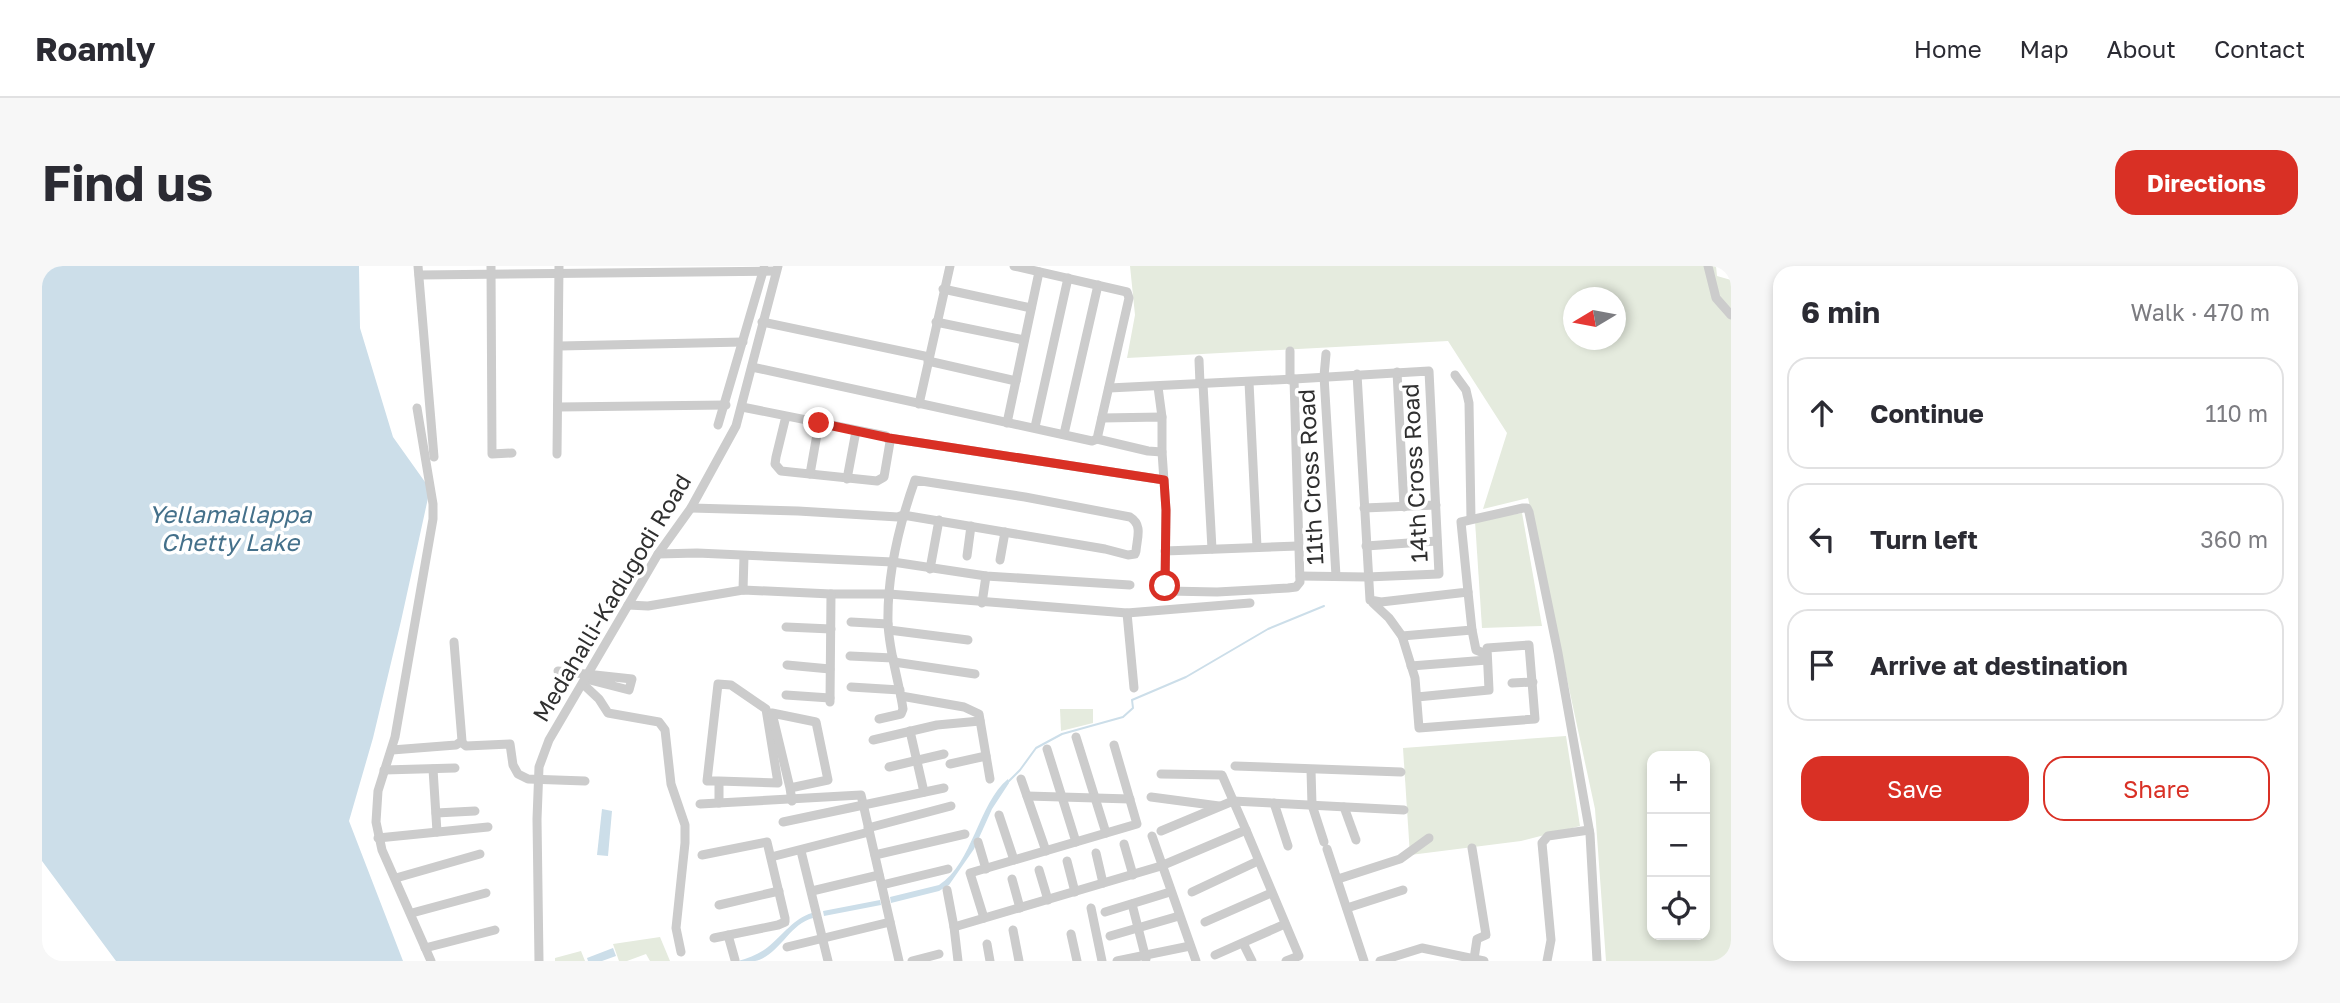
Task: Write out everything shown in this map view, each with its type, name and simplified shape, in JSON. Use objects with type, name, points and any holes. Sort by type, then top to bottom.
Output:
[{"type":"street","points":[[919,404],[950,266]]},
{"type":"street","points":[[1014,266],[1127,292],[1129,298],[1097,439]]},
{"type":"street","points":[[1709,266],[1716,298],[1731,315]]},
{"type":"street","points":[[718,425],[726,405],[763,269]]},
{"type":"street","points":[[434,457],[419,270],[777,269]]},
{"type":"street","name":"Medahalli-Kadugodi Road","points":[[539,961],[539,767],[549,740],[658,554],[691,508],[736,426],[777,269]]},
{"type":"street","points":[[491,270],[492,454],[512,453]]},
{"type":"street","points":[[557,454],[559,270]]},
{"type":"street","points":[[1007,423],[1039,272]]},
{"type":"street","points":[[1035,427],[1068,278]]},
{"type":"street","points":[[1064,434],[1098,285]]},
{"type":"street","points":[[943,289],[1031,308]]},
{"type":"street","points":[[762,322],[1016,381]]},
{"type":"street","points":[[936,322],[1024,340]]},
{"type":"street","points":[[560,346],[743,342]]},
{"type":"street","points":[[1158,387],[1162,417],[1165,586],[1168,591],[1174,593],[1296,587],[1300,576],[1290,351]]},
{"type":"street","name":"11th Cross Road","points":[[1326,354],[1324,376],[1336,576]]},
{"type":"street","points":[[1199,360],[1212,549]]},
{"type":"street","points":[[752,367],[1092,441],[1097,439],[1163,452]]},
{"type":"street","name":"14th Cross Road","points":[[1367,577],[1439,574],[1429,371],[1397,372]]},
{"type":"street","points":[[1109,388],[1397,372],[1404,507]]},
{"type":"street","points":[[1357,374],[1368,592],[1373,603],[1389,618],[1402,636],[1415,678],[1419,728],[1535,719],[1529,646],[1487,648],[1489,690],[1417,697]]},
{"type":"street","points":[[1455,375],[1466,390],[1469,403],[1471,519]]},
{"type":"street","points":[[1250,382],[1257,547]]},
{"type":"street","points":[[559,407],[726,405]]},
{"type":"street","points":[[743,407],[889,438],[1164,480]]},
{"type":"street","points":[[417,408],[433,504],[433,519],[392,750],[378,791],[376,822],[379,838],[430,961]]},
{"type":"street","points":[[786,416],[775,464],[780,471],[877,481],[884,477],[889,438]]},
{"type":"street","points":[[1102,418],[1162,417]]},
{"type":"street","points":[[810,474],[819,423]]},
{"type":"street","points":[[846,479],[856,431]]},
{"type":"street","points":[[691,508],[898,517],[903,515],[1128,555],[1135,554],[1139,526],[1130,517],[915,480],[903,515],[889,594],[889,627],[903,709],[901,713],[879,719]]},
{"type":"street","points":[[1364,508],[1436,505]]},
{"type":"street","points":[[1486,657],[1476,650],[1472,630],[1461,522],[1527,508],[1558,653],[1589,830],[1597,961]]},
{"type":"street","points":[[930,569],[939,520]]},
{"type":"street","points":[[967,556],[971,526]]},
{"type":"street","points":[[1000,560],[1005,532]]},
{"type":"street","points":[[1366,546],[1437,541]]},
{"type":"street","points":[[1165,551],[1298,546]]},
{"type":"street","points":[[658,554],[893,562],[986,576],[1130,585]]},
{"type":"street","points":[[743,590],[744,556]]},
{"type":"street","points":[[982,603],[986,576]]},
{"type":"street","points":[[1300,576],[1367,577]]},
{"type":"street","points":[[628,605],[648,606],[743,590],[889,594],[1127,612],[1250,603]]},
{"type":"street","points":[[1373,603],[1468,592]]},
{"type":"street","points":[[786,695],[830,700],[831,594]]},
{"type":"street","points":[[1127,612],[1134,688]]},
{"type":"street","points":[[851,622],[968,640]]},
{"type":"street","points":[[786,627],[831,629]]},
{"type":"street","points":[[1402,636],[1472,630]]},
{"type":"street","points":[[454,642],[461,742],[466,746],[510,744],[517,774],[528,779],[585,781]]},
{"type":"street","points":[[850,656],[894,660],[975,674]]},
{"type":"street","points":[[1411,666],[1486,657]]},
{"type":"street","points":[[787,665],[830,669]]},
{"type":"street","points":[[558,671],[586,679],[629,690],[632,679],[586,679]]},
{"type":"street","points":[[586,679],[608,713],[659,722],[665,730],[671,784],[685,825],[676,928],[681,953]]},
{"type":"street","points":[[1512,683],[1533,682]]},
{"type":"street","points":[[718,684],[731,685],[766,709],[778,783],[719,781],[707,781],[718,684]]},
{"type":"street","points":[[851,687],[900,693],[964,707],[979,714],[990,779]]},
{"type":"street","points":[[790,788],[828,780],[816,722],[772,713],[792,801]]},
{"type":"street","points":[[873,740],[937,725],[980,721]]},
{"type":"street","points":[[910,731],[925,792]]},
{"type":"street","points":[[1076,737],[1106,833]]},
{"type":"street","points":[[392,750],[456,745],[461,742]]},
{"type":"street","points":[[984,918],[970,873],[1138,824],[1114,745]]},
{"type":"street","points":[[1047,750],[1076,842]]},
{"type":"street","points":[[889,767],[944,754]]},
{"type":"street","points":[[950,764],[986,756]]},
{"type":"street","points":[[1236,766],[1401,772]]},
{"type":"street","points":[[384,770],[455,768]]},
{"type":"street","points":[[433,769],[437,832]]},
{"type":"street","points":[[1311,770],[1312,805],[1364,961]]},
{"type":"street","points":[[1161,774],[1222,775],[1299,956],[1286,961]]},
{"type":"street","points":[[1021,779],[1046,851]]},
{"type":"street","points":[[719,781],[719,803]]},
{"type":"street","points":[[783,822],[944,788]]},
{"type":"street","points":[[701,804],[792,801],[861,795],[899,961]]},
{"type":"street","points":[[1027,796],[1130,799]]},
{"type":"street","points":[[1151,797],[1220,806]]},
{"type":"street","points":[[1196,961],[1161,866],[1156,833],[1233,800],[1404,810]]},
{"type":"street","points":[[1274,803],[1288,846]]},
{"type":"street","points":[[771,858],[951,806]]},
{"type":"street","points":[[1344,807],[1356,840]]},
{"type":"street","points":[[436,813],[475,811]]},
{"type":"street","points":[[999,815],[1014,860]]},
{"type":"street","points":[[379,838],[488,827]]},
{"type":"street","points":[[954,927],[1161,866],[1246,830]]},
{"type":"street","points":[[1548,961],[1551,940],[1542,843],[1548,836],[1589,830]]},
{"type":"street","points":[[875,855],[965,834]]},
{"type":"street","points":[[1338,880],[1400,859],[1429,838]]},
{"type":"street","points":[[702,855],[767,842],[785,922],[714,938]]},
{"type":"street","points":[[978,842],[986,869]]},
{"type":"street","points":[[1124,844],[1133,874]]},
{"type":"street","points":[[1380,961],[1422,948],[1479,960],[1477,939],[1486,935],[1472,848]]},
{"type":"street","points":[[801,851],[828,961]]},
{"type":"street","points":[[1096,853],[1103,883]]},
{"type":"street","points":[[396,878],[481,854]]},
{"type":"street","points":[[1067,861],[1075,892]]},
{"type":"street","points":[[1192,892],[1258,861]]},
{"type":"street","points":[[882,885],[948,869]]},
{"type":"street","points":[[1039,870],[1048,900]]},
{"type":"street","points":[[811,891],[879,875]]},
{"type":"street","points":[[1012,879],[1020,908]]},
{"type":"street","points":[[947,890],[958,961]]},
{"type":"street","points":[[1347,908],[1403,890]]},
{"type":"street","points":[[719,905],[779,891]]},
{"type":"street","points":[[1105,912],[1170,892]]},
{"type":"street","points":[[412,913],[486,893]]},
{"type":"street","points":[[1205,922],[1272,893]]},
{"type":"street","points":[[1132,904],[1146,958]]},
{"type":"street","points":[[1091,908],[1102,961]]},
{"type":"street","points":[[1110,936],[1179,916]]},
{"type":"street","points":[[787,947],[890,922]]},
{"type":"street","points":[[1221,956],[1285,924]]},
{"type":"street","points":[[425,948],[495,930]]},
{"type":"street","points":[[1013,930],[1019,961]]},
{"type":"street","points":[[1071,934],[1077,961]]},
{"type":"street","points":[[728,935],[735,960]]},
{"type":"street","points":[[1243,943],[1252,961]]},
{"type":"street","points":[[987,944],[990,961]]},
{"type":"street","points":[[1117,961],[1146,958],[1190,946]]},
{"type":"street","points":[[1430,950],[1431,961]]},
{"type":"street","points":[[912,961],[939,954]]},
{"type":"shaded area","points":[[1130,266],[1716,266],[1717,276],[1731,280],[1731,961],[1606,961],[1595,809],[1528,498],[1483,509],[1507,433],[1448,341],[1127,358],[1135,315]]},
{"type":"shaded area","points":[[1522,513],[1542,626],[1482,628],[1475,521]]},
{"type":"shaded area","points":[[1060,709],[1093,709],[1093,723],[1061,731]]},
{"type":"shaded area","points":[[1566,736],[1580,826],[1521,841],[1410,855],[1403,748]]},
{"type":"shaded area","points":[[660,937],[670,961],[650,961],[646,954],[619,961],[613,944]]},
{"type":"shaded area","points":[[581,951],[585,961],[555,961],[555,958]]},
{"type":"water","name":"Yellamallappa Chetty Lake","points":[[42,266],[359,266],[360,328],[393,437],[430,489],[373,738],[349,821],[403,961],[116,961],[42,861]]},
{"type":"water","points":[[1008,779],[1009,783],[992,809],[974,849],[949,885],[939,891],[891,903],[890,897],[939,885],[950,875],[960,863],[989,803]]},
{"type":"water","points":[[602,809],[612,811],[608,856],[597,855]]},
{"type":"water","points":[[880,900],[881,905],[824,916],[823,911]]},
{"type":"water","points":[[812,913],[813,918],[797,927],[771,953],[755,961],[738,961],[765,949],[794,923]]},
{"type":"water","points":[[613,948],[616,956],[602,961],[588,961],[587,958]]},
{"type":"waterway","points":[[1007,783],[1036,748],[1062,734],[1123,717],[1133,708],[1132,700],[1186,677],[1268,629],[1324,606]]},
{"type":"route","points":[[819,423],[889,438],[1164,480],[1165,586]]}]
